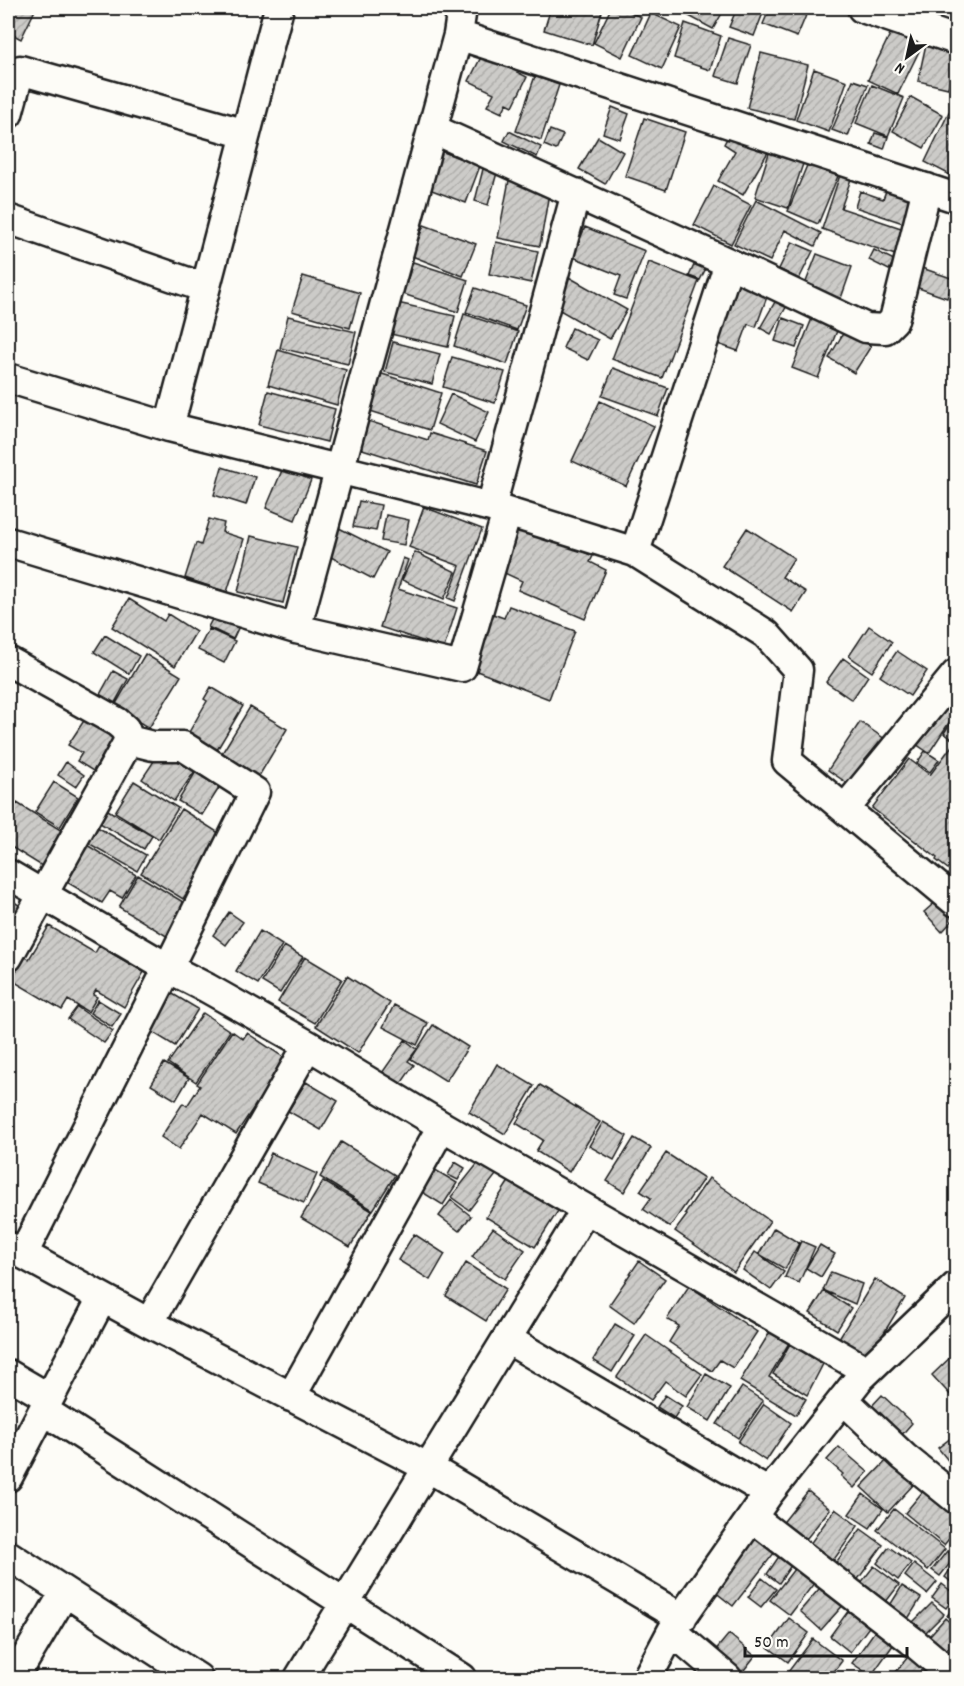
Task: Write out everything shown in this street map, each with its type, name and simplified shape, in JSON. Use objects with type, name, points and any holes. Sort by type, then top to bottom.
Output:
[{"type":"street","points":[[169,427],[279,8]]},
{"type":"street","points":[[296,629],[433,129],[458,35],[462,8]]},
{"type":"street","points":[[862,8],[957,40]]},
{"type":"street","points":[[458,35],[957,198]]},
{"type":"street","points":[[8,114],[20,70],[246,134]]},
{"type":"street","points":[[433,129],[729,263],[866,328],[885,329],[894,320],[927,188]]},
{"type":"street","points":[[8,542],[296,629],[462,667],[576,193]]},
{"type":"street","points":[[8,219],[205,288]]},
{"type":"street","points":[[634,552],[729,263]]},
{"type":"street","points":[[8,378],[169,427],[499,509],[634,552],[766,634],[798,670],[787,761],[957,902]]},
{"type":"street","points":[[8,662],[117,722],[125,729],[129,740],[8,957]]},
{"type":"street","points":[[845,809],[957,674]]},
{"type":"street","points":[[129,740],[153,746],[183,746],[255,792],[168,969],[15,1250],[148,1323],[429,1468],[677,1624],[715,1674]]},
{"type":"street","points":[[8,874],[168,969],[207,988],[308,1045],[442,1126],[867,1371]]},
{"type":"street","points":[[148,1323],[308,1045]]},
{"type":"street","points":[[291,1397],[442,1126]]},
{"type":"street","points":[[299,1678],[586,1209]]},
{"type":"street","points":[[647,1678],[677,1624],[769,1492],[843,1399],[867,1371],[954,1295]]},
{"type":"street","points":[[8,1477],[102,1298]]},
{"type":"street","points":[[507,1339],[769,1492]]},
{"type":"street","points":[[8,1374],[46,1404],[344,1604],[462,1678]]},
{"type":"street","points":[[843,1399],[904,1457],[957,1499]]},
{"type":"street","points":[[752,1517],[957,1678]]},
{"type":"street","points":[[8,1555],[198,1678]]},
{"type":"street","points":[[14,1678],[64,1592]]},
{"type":"building","points":[[8,8],[36,8],[21,39],[8,32]]},
{"type":"building","points":[[551,8],[603,8],[592,45],[544,30]]},
{"type":"building","points":[[611,8],[621,8],[641,17],[622,57],[594,43]]},
{"type":"building","points":[[691,8],[725,8],[713,29],[687,15]]},
{"type":"building","points":[[737,8],[765,8],[754,36],[729,27]]},
{"type":"building","points":[[770,8],[809,8],[797,37],[763,24]]},
{"type":"building","points":[[651,13],[681,27],[662,69],[632,55]]},
{"type":"building","points":[[685,23],[721,36],[710,70],[674,58]]},
{"type":"building","points":[[895,24],[925,39],[898,94],[868,80]]},
{"type":"building","points":[[728,38],[751,45],[738,83],[715,76]]},
{"type":"building","points":[[926,44],[956,51],[948,88],[918,81]]},
{"type":"building","points":[[761,53],[808,65],[794,119],[747,108]]},
{"type":"building","points":[[482,55],[527,77],[513,106],[507,103],[502,113],[487,106],[494,93],[469,81]]},
{"type":"building","points":[[814,69],[847,81],[829,132],[796,120]]},
{"type":"building","points":[[535,76],[559,85],[541,140],[516,131]]},
{"type":"building","points":[[853,80],[868,85],[848,136],[832,130]]},
{"type":"building","points":[[872,85],[904,98],[888,136],[856,123]]},
{"type":"building","points":[[911,97],[943,115],[924,148],[893,131]]},
{"type":"building","points":[[612,107],[629,114],[620,139],[603,133]]},
{"type":"building","points":[[949,112],[956,115],[956,178],[925,162]]},
{"type":"building","points":[[644,118],[685,132],[666,190],[625,176]]},
{"type":"building","points":[[550,130],[563,135],[556,150],[544,145]]},
{"type":"building","points":[[509,131],[541,147],[537,157],[504,141]]},
{"type":"building","points":[[731,131],[768,152],[743,195],[718,181],[735,151],[724,144]]},
{"type":"building","points":[[875,133],[888,137],[884,149],[871,144]]},
{"type":"building","points":[[598,137],[623,152],[605,184],[579,169]]},
{"type":"building","points":[[771,147],[805,158],[788,208],[755,197]]},
{"type":"building","points":[[438,150],[480,166],[466,203],[424,187]]},
{"type":"building","points":[[808,163],[838,176],[818,224],[788,211]]},
{"type":"building","points":[[484,165],[498,169],[488,205],[475,201]]},
{"type":"building","points":[[841,172],[852,176],[841,208],[904,229],[895,255],[822,229]]},
{"type":"building","points":[[890,179],[915,187],[903,223],[855,207],[860,191],[883,199]]},
{"type":"building","points":[[509,180],[550,187],[540,246],[498,238]]},
{"type":"building","points":[[714,186],[751,205],[731,244],[694,225]]},
{"type":"building","points":[[756,200],[821,233],[815,246],[785,230],[770,261],[734,244]]},
{"type":"building","points":[[424,225],[476,244],[463,276],[412,256]]},
{"type":"building","points":[[585,227],[645,251],[626,299],[614,295],[621,276],[573,257]]},
{"type":"building","points":[[496,242],[538,251],[531,283],[489,274]]},
{"type":"building","points":[[792,242],[813,251],[799,279],[779,269]]},
{"type":"building","points":[[874,250],[894,260],[889,270],[869,260]]},
{"type":"building","points":[[817,254],[852,267],[840,301],[804,287]]},
{"type":"building","points":[[413,262],[468,280],[458,312],[403,294]]},
{"type":"building","points":[[649,262],[699,281],[662,378],[612,359]]},
{"type":"building","points":[[695,263],[706,268],[700,280],[689,276]]},
{"type":"building","points":[[916,266],[954,279],[947,298],[910,285]]},
{"type":"building","points":[[303,276],[360,293],[350,328],[292,311]]},
{"type":"building","points":[[567,276],[627,310],[610,339],[551,305]]},
{"type":"building","points":[[732,282],[768,294],[756,327],[748,324],[738,351],[712,342]]},
{"type":"building","points":[[475,288],[526,305],[517,330],[466,312]]},
{"type":"building","points":[[779,295],[789,302],[771,334],[760,328]]},
{"type":"building","points":[[393,302],[455,316],[448,347],[386,333]]},
{"type":"building","points":[[464,314],[518,332],[507,364],[454,346]]},
{"type":"building","points":[[288,316],[356,332],[348,364],[280,348]]},
{"type":"building","points":[[813,316],[839,326],[818,378],[792,368]]},
{"type":"building","points":[[783,318],[804,326],[796,348],[775,341]]},
{"type":"building","points":[[572,328],[598,340],[588,360],[563,348]]},
{"type":"building","points":[[845,330],[871,346],[854,373],[829,358]]},
{"type":"building","points":[[393,342],[440,354],[432,384],[385,372]]},
{"type":"building","points":[[278,350],[346,370],[337,405],[268,385]]},
{"type":"building","points":[[452,357],[505,372],[495,403],[443,387]]},
{"type":"building","points":[[613,368],[668,388],[658,416],[602,396]]},
{"type":"building","points":[[376,372],[441,393],[430,430],[364,409]]},
{"type":"building","points":[[268,391],[335,409],[327,442],[259,425]]},
{"type":"building","points":[[451,394],[489,412],[475,442],[437,424]]},
{"type":"building","points":[[600,401],[654,426],[626,486],[572,461]]},
{"type":"building","points":[[365,420],[428,440],[430,433],[487,451],[476,485],[356,447]]},
{"type":"building","points":[[222,467],[255,477],[246,505],[214,495]]},
{"type":"building","points":[[283,468],[311,480],[295,520],[266,508]]},
{"type":"building","points":[[359,501],[381,505],[376,531],[353,527]]},
{"type":"building","points":[[424,507],[482,529],[455,601],[448,598],[460,566],[409,547]]},
{"type":"building","points":[[386,515],[409,520],[404,545],[381,541]]},
{"type":"building","points":[[209,519],[224,523],[222,532],[244,539],[227,592],[185,578],[196,543],[201,545]]},
{"type":"building","points":[[518,523],[593,556],[590,562],[606,570],[585,619],[518,590],[522,581],[498,570]]},
{"type":"building","points":[[339,528],[387,552],[373,579],[325,554]]},
{"type":"building","points":[[747,528],[794,558],[782,577],[806,592],[793,612],[722,566]]},
{"type":"building","points":[[251,536],[297,547],[283,603],[238,592]]},
{"type":"building","points":[[415,552],[456,572],[444,599],[402,580]]},
{"type":"building","points":[[403,558],[408,560],[398,589],[457,608],[444,648],[380,627]]},
{"type":"building","points":[[129,599],[164,621],[168,614],[196,632],[175,666],[112,627]]},
{"type":"building","points":[[509,606],[575,631],[549,699],[469,668],[490,613],[504,618]]},
{"type":"building","points":[[216,612],[240,624],[233,639],[208,627]]},
{"type":"building","points":[[869,626],[892,642],[872,672],[849,656]]},
{"type":"building","points":[[209,629],[235,641],[224,663],[198,650]]},
{"type":"building","points":[[105,635],[139,656],[129,674],[94,652]]},
{"type":"building","points":[[897,651],[927,671],[910,696],[880,676]]},
{"type":"building","points":[[145,654],[181,676],[149,728],[114,707]]},
{"type":"building","points":[[843,658],[868,676],[852,700],[826,682]]},
{"type":"building","points":[[113,671],[128,679],[113,706],[98,698]]},
{"type":"building","points":[[211,687],[243,706],[217,750],[188,734],[207,701],[204,699]]},
{"type":"building","points":[[956,693],[956,712],[929,753],[913,742]]},
{"type":"building","points":[[250,707],[287,729],[256,781],[219,758]]},
{"type":"building","points":[[956,715],[956,742],[944,733]]},
{"type":"building","points":[[85,719],[115,737],[93,771],[77,761],[82,753],[68,745]]},
{"type":"building","points":[[860,722],[885,739],[853,787],[828,770]]},
{"type":"building","points":[[954,743],[956,744],[956,875],[872,808],[909,759],[930,775]]},
{"type":"building","points":[[162,749],[195,771],[174,801],[142,779]]},
{"type":"building","points":[[925,751],[939,760],[930,772],[917,763]]},
{"type":"building","points":[[66,762],[84,775],[76,787],[58,775]]},
{"type":"building","points":[[197,770],[221,785],[202,815],[178,801]]},
{"type":"building","points":[[134,781],[178,808],[159,839],[115,812]]},
{"type":"building","points":[[54,782],[78,797],[60,827],[35,812]]},
{"type":"building","points":[[17,803],[67,834],[45,868],[8,845],[8,819]]},
{"type":"building","points":[[101,806],[152,836],[144,849],[93,819]]},
{"type":"building","points":[[181,809],[222,835],[183,899],[141,873]]},
{"type":"building","points":[[92,824],[146,855],[137,871],[83,840]]},
{"type":"building","points":[[82,842],[136,875],[122,898],[110,891],[102,903],[60,878]]},
{"type":"building","points":[[138,875],[188,905],[168,937],[119,907]]},
{"type":"building","points":[[8,898],[28,911],[8,944]]},
{"type":"building","points":[[940,898],[956,917],[942,932],[924,912]]},
{"type":"building","points":[[229,912],[243,922],[226,945],[213,935]]},
{"type":"building","points":[[49,926],[95,953],[99,946],[144,972],[124,1007],[96,990],[93,995],[97,997],[88,1012],[68,1000],[62,1010],[8,978],[20,954],[29,959]]},
{"type":"building","points":[[260,931],[282,945],[258,984],[236,971]]},
{"type":"building","points":[[284,946],[303,957],[280,993],[262,982]]},
{"type":"building","points":[[305,957],[342,979],[315,1023],[278,1002]]},
{"type":"building","points":[[347,976],[390,1003],[358,1053],[316,1026]]},
{"type":"building","points":[[166,990],[198,1009],[175,1046],[144,1027]]},
{"type":"building","points":[[98,1000],[121,1014],[112,1027],[90,1013]]},
{"type":"building","points":[[394,1005],[428,1023],[417,1045],[383,1027]]},
{"type":"building","points":[[77,1007],[113,1031],[104,1043],[68,1019]]},
{"type":"building","points":[[203,1013],[230,1031],[196,1082],[168,1063]]},
{"type":"building","points":[[433,1025],[468,1047],[446,1081],[411,1059]]},
{"type":"building","points":[[232,1031],[243,1039],[247,1033],[286,1059],[236,1134],[203,1113],[179,1149],[161,1137],[183,1103],[187,1106],[200,1086],[197,1084]]},
{"type":"building","points":[[405,1040],[417,1049],[408,1061],[414,1065],[400,1085],[382,1073]]},
{"type":"building","points":[[164,1063],[189,1078],[176,1100],[151,1085]]},
{"type":"building","points":[[497,1064],[534,1086],[505,1134],[469,1112]]},
{"type":"building","points":[[306,1082],[338,1101],[321,1130],[288,1111]]},
{"type":"building","points":[[540,1085],[600,1122],[569,1172],[536,1151],[543,1140],[516,1123]]},
{"type":"building","points":[[603,1122],[627,1136],[614,1160],[589,1146]]},
{"type":"building","points":[[634,1138],[651,1148],[624,1192],[607,1181]]},
{"type":"building","points":[[341,1142],[395,1175],[373,1210],[320,1177]]},
{"type":"building","points":[[271,1153],[317,1174],[304,1203],[258,1183]]},
{"type":"building","points":[[666,1153],[704,1178],[670,1227],[643,1209],[651,1198],[640,1191]]},
{"type":"building","points":[[455,1162],[465,1168],[458,1180],[448,1175]]},
{"type":"building","points":[[479,1162],[496,1175],[469,1210],[451,1197]]},
{"type":"building","points":[[427,1165],[457,1183],[443,1205],[414,1187]]},
{"type":"building","points":[[709,1178],[770,1221],[734,1272],[675,1231]]},
{"type":"building","points":[[323,1181],[372,1211],[350,1247],[301,1218]]},
{"type":"building","points":[[509,1181],[558,1211],[535,1247],[486,1217]]},
{"type":"building","points":[[451,1200],[471,1216],[459,1231],[439,1216]]},
{"type":"building","points":[[493,1228],[525,1250],[505,1279],[472,1257]]},
{"type":"building","points":[[774,1228],[799,1243],[785,1269],[759,1254]]},
{"type":"building","points":[[414,1234],[445,1254],[430,1280],[398,1260]]},
{"type":"building","points":[[801,1241],[815,1247],[799,1283],[785,1277]]},
{"type":"building","points":[[820,1245],[835,1254],[821,1277],[806,1268]]},
{"type":"building","points":[[755,1252],[784,1272],[771,1290],[743,1270]]},
{"type":"building","points":[[639,1261],[665,1279],[634,1323],[609,1305]]},
{"type":"building","points":[[466,1263],[506,1289],[486,1321],[446,1296]]},
{"type":"building","points":[[831,1272],[862,1284],[855,1304],[823,1290]]},
{"type":"building","points":[[875,1279],[905,1298],[870,1356],[839,1338]]},
{"type":"building","points":[[689,1286],[757,1332],[733,1368],[720,1360],[712,1371],[669,1342],[679,1326],[667,1319]]},
{"type":"building","points":[[824,1291],[851,1308],[837,1330],[810,1313]]},
{"type":"building","points":[[615,1324],[635,1336],[612,1372],[593,1360]]},
{"type":"building","points":[[770,1332],[789,1343],[769,1377],[806,1399],[796,1415],[740,1381]]},
{"type":"building","points":[[646,1335],[702,1374],[686,1396],[665,1381],[651,1400],[617,1377]]},
{"type":"building","points":[[790,1344],[823,1364],[807,1395],[773,1374]]},
{"type":"building","points":[[956,1352],[956,1397],[954,1399],[932,1375]]},
{"type":"building","points":[[706,1374],[730,1388],[710,1421],[687,1407]]},
{"type":"building","points":[[742,1387],[763,1401],[738,1438],[717,1424]]},
{"type":"building","points":[[665,1395],[682,1406],[674,1418],[657,1407]]},
{"type":"building","points":[[882,1395],[912,1423],[899,1438],[868,1410]]},
{"type":"building","points":[[764,1404],[791,1423],[766,1461],[738,1442]]},
{"type":"building","points":[[956,1434],[956,1466],[954,1468],[938,1448]]},
{"type":"building","points":[[839,1447],[868,1472],[854,1488],[827,1460]]},
{"type":"building","points":[[888,1459],[914,1484],[888,1512],[861,1487]]},
{"type":"building","points":[[924,1490],[956,1515],[956,1530],[944,1545],[905,1513]]},
{"type":"building","points":[[808,1491],[830,1509],[803,1543],[781,1525]]},
{"type":"building","points":[[863,1494],[883,1509],[870,1528],[849,1514]]},
{"type":"building","points":[[835,1509],[858,1526],[830,1565],[807,1548]]},
{"type":"building","points":[[894,1509],[945,1549],[928,1570],[877,1530]]},
{"type":"building","points":[[861,1529],[883,1545],[856,1582],[834,1565]]},
{"type":"building","points":[[758,1533],[778,1548],[733,1606],[714,1591]]},
{"type":"building","points":[[889,1547],[911,1563],[898,1580],[877,1563]]},
{"type":"building","points":[[947,1551],[955,1557],[940,1576],[932,1570]]},
{"type":"building","points":[[782,1552],[794,1561],[779,1583],[767,1574]]},
{"type":"building","points":[[956,1561],[956,1586],[945,1577]]},
{"type":"building","points":[[798,1564],[818,1578],[790,1615],[770,1600]]},
{"type":"building","points":[[914,1564],[937,1582],[927,1594],[905,1576]]},
{"type":"building","points":[[874,1566],[899,1585],[885,1603],[860,1584]]},
{"type":"building","points":[[762,1578],[776,1589],[761,1607],[748,1597]]},
{"type":"building","points":[[825,1582],[846,1602],[821,1630],[800,1611]]},
{"type":"building","points":[[942,1584],[956,1595],[946,1608],[932,1598]]},
{"type":"building","points":[[902,1586],[921,1598],[906,1622],[887,1610]]},
{"type":"building","points":[[854,1603],[875,1619],[850,1652],[830,1636]]},
{"type":"building","points":[[932,1603],[944,1614],[921,1637],[909,1626]]},
{"type":"building","points":[[956,1604],[956,1624],[947,1616]]},
{"type":"building","points":[[789,1618],[809,1633],[788,1662],[768,1647]]},
{"type":"building","points":[[945,1618],[956,1628],[956,1639],[941,1657],[924,1642]]},
{"type":"building","points":[[877,1628],[896,1641],[871,1676],[852,1663]]},
{"type":"building","points":[[729,1634],[755,1656],[741,1674],[714,1652]]},
{"type":"building","points":[[813,1639],[842,1661],[829,1678],[797,1678],[788,1672]]},
{"type":"building","points":[[911,1653],[943,1678],[891,1678]]}]
